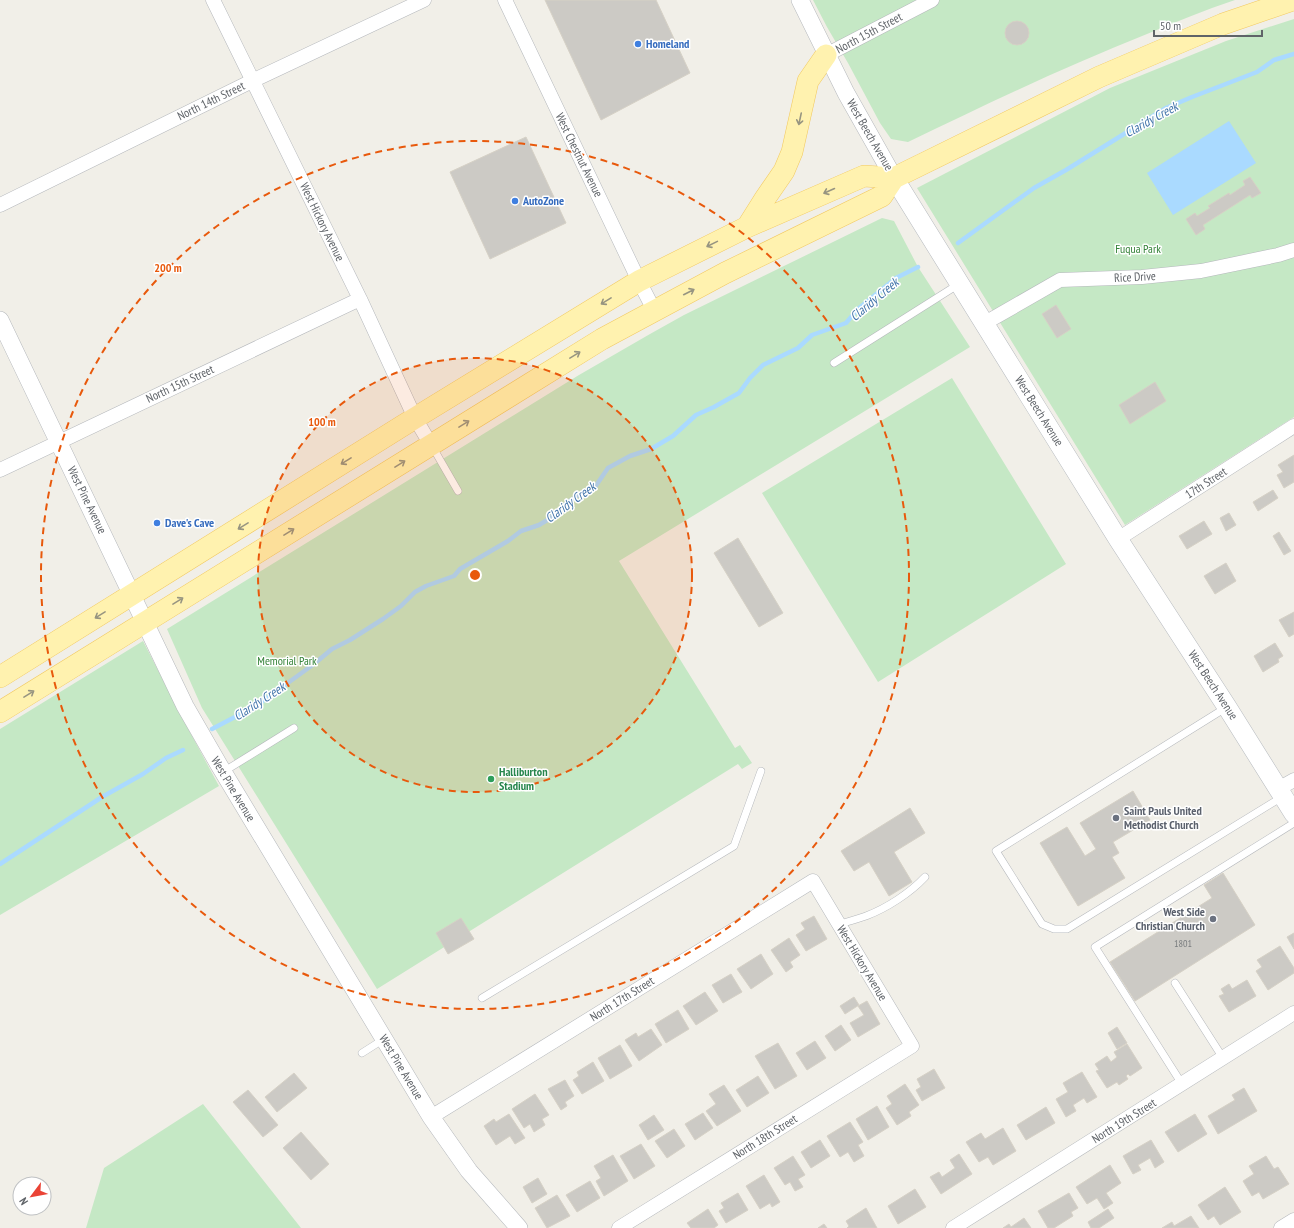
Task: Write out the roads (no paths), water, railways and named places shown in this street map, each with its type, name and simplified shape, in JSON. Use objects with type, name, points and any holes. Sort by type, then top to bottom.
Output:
[{"type":"main road","points":[[0,712],[602,339],[654,310],[725,273],[882,196],[894,178],[1098,77],[1223,24],[1293,0]]},
{"type":"main road","points":[[747,227],[784,171],[792,152],[808,81],[826,55]]},
{"type":"main road","points":[[0,677],[639,280],[747,227],[864,176],[894,178]]},
{"type":"main road","name":"West Beech Avenue","points":[[894,178],[1118,539],[1227,707],[1285,788],[1294,814]]},
{"type":"street","name":"West Hickory Avenue","points":[[213,0],[360,299],[415,418],[431,445]]},
{"type":"street","name":"North 14th Street","points":[[0,205],[252,81],[424,0]]},
{"type":"street","name":"West Chestnut Avenue","points":[[505,0],[654,310]]},
{"type":"street","name":"West Beech Avenue","points":[[800,0],[826,55],[894,178]]},
{"type":"street","name":"North 15th Street","points":[[826,55],[932,0]]},
{"type":"street","name":"Rice Drive","points":[[985,323],[1060,280],[1142,277],[1202,271],[1278,255],[1294,250]]},
{"type":"street","name":"North 15th Street","points":[[0,470],[360,299]]},
{"type":"street","name":"West Pine Avenue","points":[[0,320],[185,706],[223,772],[431,1117],[469,1171],[519,1228]]},
{"type":"street","name":"17th Street","points":[[1118,539],[1294,426]]},
{"type":"street","name":"West Hickory Avenue","points":[[813,881],[912,1046]]},
{"type":"street","name":"North 17th Street","points":[[431,1117],[813,881]]},
{"type":"street","name":"North 19th Street","points":[[953,1228],[1294,1013]]},
{"type":"street","name":"North 18th Street","points":[[620,1228],[912,1046]]},
{"type":"street","points":[[1280,1228],[1294,1220]]},
{"type":"lane","points":[[834,363],[960,284]]},
{"type":"lane","points":[[431,445],[458,491]]},
{"type":"lane","points":[[1227,707],[996,851],[1042,924],[1054,929],[1068,929],[1285,788]]},
{"type":"lane","points":[[223,772],[294,728]]},
{"type":"lane","points":[[482,998],[734,846],[761,771]]},
{"type":"lane","points":[[1182,1084],[1095,947],[1294,823]]},
{"type":"lane","points":[[839,924],[867,916],[888,905],[912,889],[925,876]]},
{"type":"lane","points":[[1175,983],[1223,1058]]},
{"type":"lane","points":[[362,1053],[384,1039]]},
{"type":"water","points":[[1229,121],[1256,163],[1173,215],[1147,173]]},
{"type":"waterway","name":"Claridy Creek","points":[[958,243],[1034,188],[1166,108],[1257,72],[1274,60],[1294,54]]},
{"type":"waterway","name":"Claridy Creek","points":[[212,729],[256,706],[332,649],[350,640],[383,619],[401,606],[415,592],[426,586],[454,576],[460,569],[508,541],[521,531],[539,525],[549,519],[568,502],[583,492],[595,487],[608,468],[630,456],[651,449],[673,436],[696,415],[739,393],[750,378],[763,365],[798,348],[812,335],[846,323],[858,309],[896,278],[918,267]]},
{"type":"waterway","name":"Claridy Creek","points":[[0,864],[102,797],[143,774],[166,758],[183,750]]},
{"type":"place","name":"Homeland","points":[[638,44]]},
{"type":"place","name":"AutoZone","points":[[515,201]]},
{"type":"place","name":"Dave's Cave","points":[[157,523]]},
{"type":"place","name":"Halliburton Stadium","points":[[491,779]]},
{"type":"place","name":"Saint Pauls United Methodist Church","points":[[1116,818]]},
{"type":"place","name":"West Side Christian Church","points":[[1213,919]]},
{"type":"park label","name":"Fuqua Park","points":[[1138,249]]},
{"type":"park label","name":"Memorial Park","points":[[287,661]]}]
